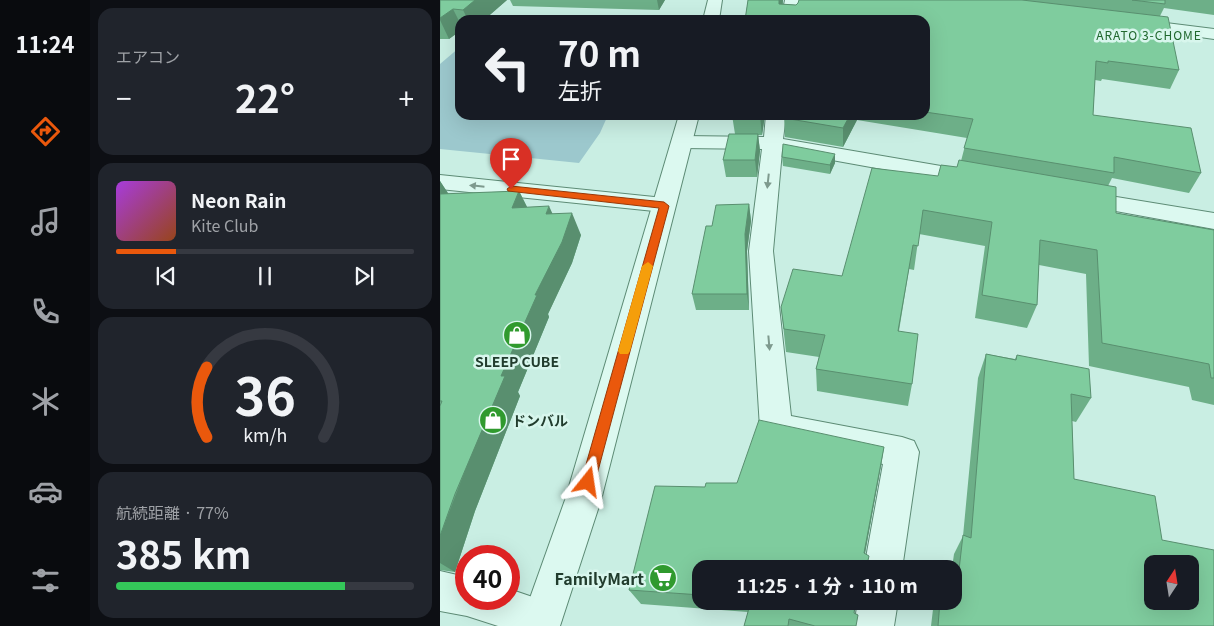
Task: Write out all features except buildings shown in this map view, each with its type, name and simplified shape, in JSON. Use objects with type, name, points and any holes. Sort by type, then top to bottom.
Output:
[{"type":"street","points":[[712,15],[715,0]]},
{"type":"street","points":[[790,15],[792,0]]},
{"type":"street","points":[[1116,22],[1214,34]]},
{"type":"street","points":[[775,120],[761,251],[776,428],[902,452],[884,560]]},
{"type":"street","points":[[506,610],[548,624],[686,128],[998,183]]},
{"type":"street","points":[[440,182],[664,206]]},
{"type":"street","points":[[1057,194],[1214,221]]},
{"type":"street","points":[[440,591],[455,594]]},
{"type":"street","points":[[874,626],[877,610]]},
{"type":"shaded area","points":[[455,51],[455,120],[606,120],[600,133],[579,163],[440,149],[440,64]]},
{"type":"slow traffic","points":[[624,351],[648,266]]},
{"type":"place","name":"SLEEP CUBE","points":[[517,335]]},
{"type":"place","name":"ドンバル","points":[[493,420]]},
{"type":"place","name":"FamilyMart","points":[[663,578]]},
{"type":"district","name":"ARATO 3-CHOME","points":[[1149,34]]},
{"type":"route","points":[[511,189],[664,206],[588,482]]}]
